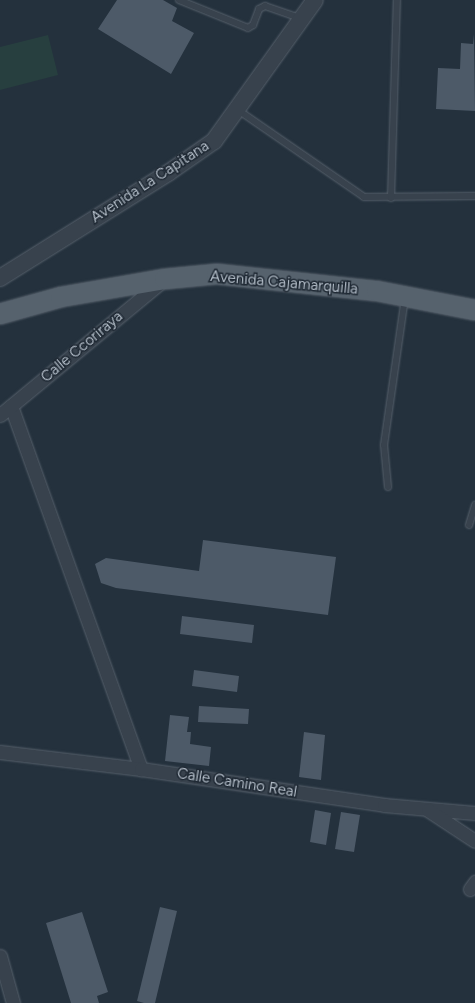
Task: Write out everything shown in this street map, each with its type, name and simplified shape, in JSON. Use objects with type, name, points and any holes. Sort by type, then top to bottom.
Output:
[{"type":"main road","name":"Avenida Cajamarquilla","points":[[0,314],[61,297],[165,278],[217,274],[377,291],[475,310]]},
{"type":"street","name":"Avenida La Capitana","points":[[0,278],[175,169],[214,141],[315,0]]},
{"type":"street","name":"Calle Ccoriraya","points":[[0,415],[165,278]]},
{"type":"street","points":[[11,406],[141,769]]},
{"type":"street","name":"Calle Camino Real","points":[[0,752],[141,769],[384,805],[475,813]]},
{"type":"street","points":[[426,809],[475,841]]},
{"type":"street","points":[[0,956],[13,1003]]},
{"type":"lane","points":[[179,0],[248,28],[253,25],[259,8],[265,6],[302,19]]},
{"type":"lane","points":[[391,198],[397,0]]},
{"type":"lane","points":[[237,109],[364,197],[391,198],[475,196]]},
{"type":"lane","points":[[388,487],[384,445],[405,296]]},
{"type":"lane","points":[[469,525],[475,505]]},
{"type":"green space","points":[[48,35],[58,75],[0,90],[0,47]]},
{"type":"building","points":[[117,0],[163,0],[177,8],[172,21],[194,33],[171,74],[98,29]]},
{"type":"building","points":[[474,34],[475,111],[436,109],[438,68],[460,69],[461,43],[473,44]]},
{"type":"building","points":[[203,540],[336,557],[328,615],[116,588],[101,583],[95,564],[106,558],[199,571]]},
{"type":"building","points":[[182,616],[254,625],[252,643],[180,634]]},
{"type":"building","points":[[194,670],[239,676],[237,692],[192,686]]},
{"type":"building","points":[[199,706],[249,709],[248,724],[198,722]]},
{"type":"building","points":[[170,715],[189,717],[187,732],[191,732],[190,744],[211,747],[209,766],[165,761]]},
{"type":"building","points":[[304,732],[325,735],[321,780],[299,777]]},
{"type":"building","points":[[315,810],[331,813],[326,845],[310,842]]},
{"type":"building","points":[[341,812],[360,815],[354,852],[335,849]]},
{"type":"building","points":[[160,907],[177,911],[155,1003],[144,1003],[137,1001]]},
{"type":"building","points":[[82,912],[108,992],[97,996],[99,1003],[71,1003],[46,923]]}]
